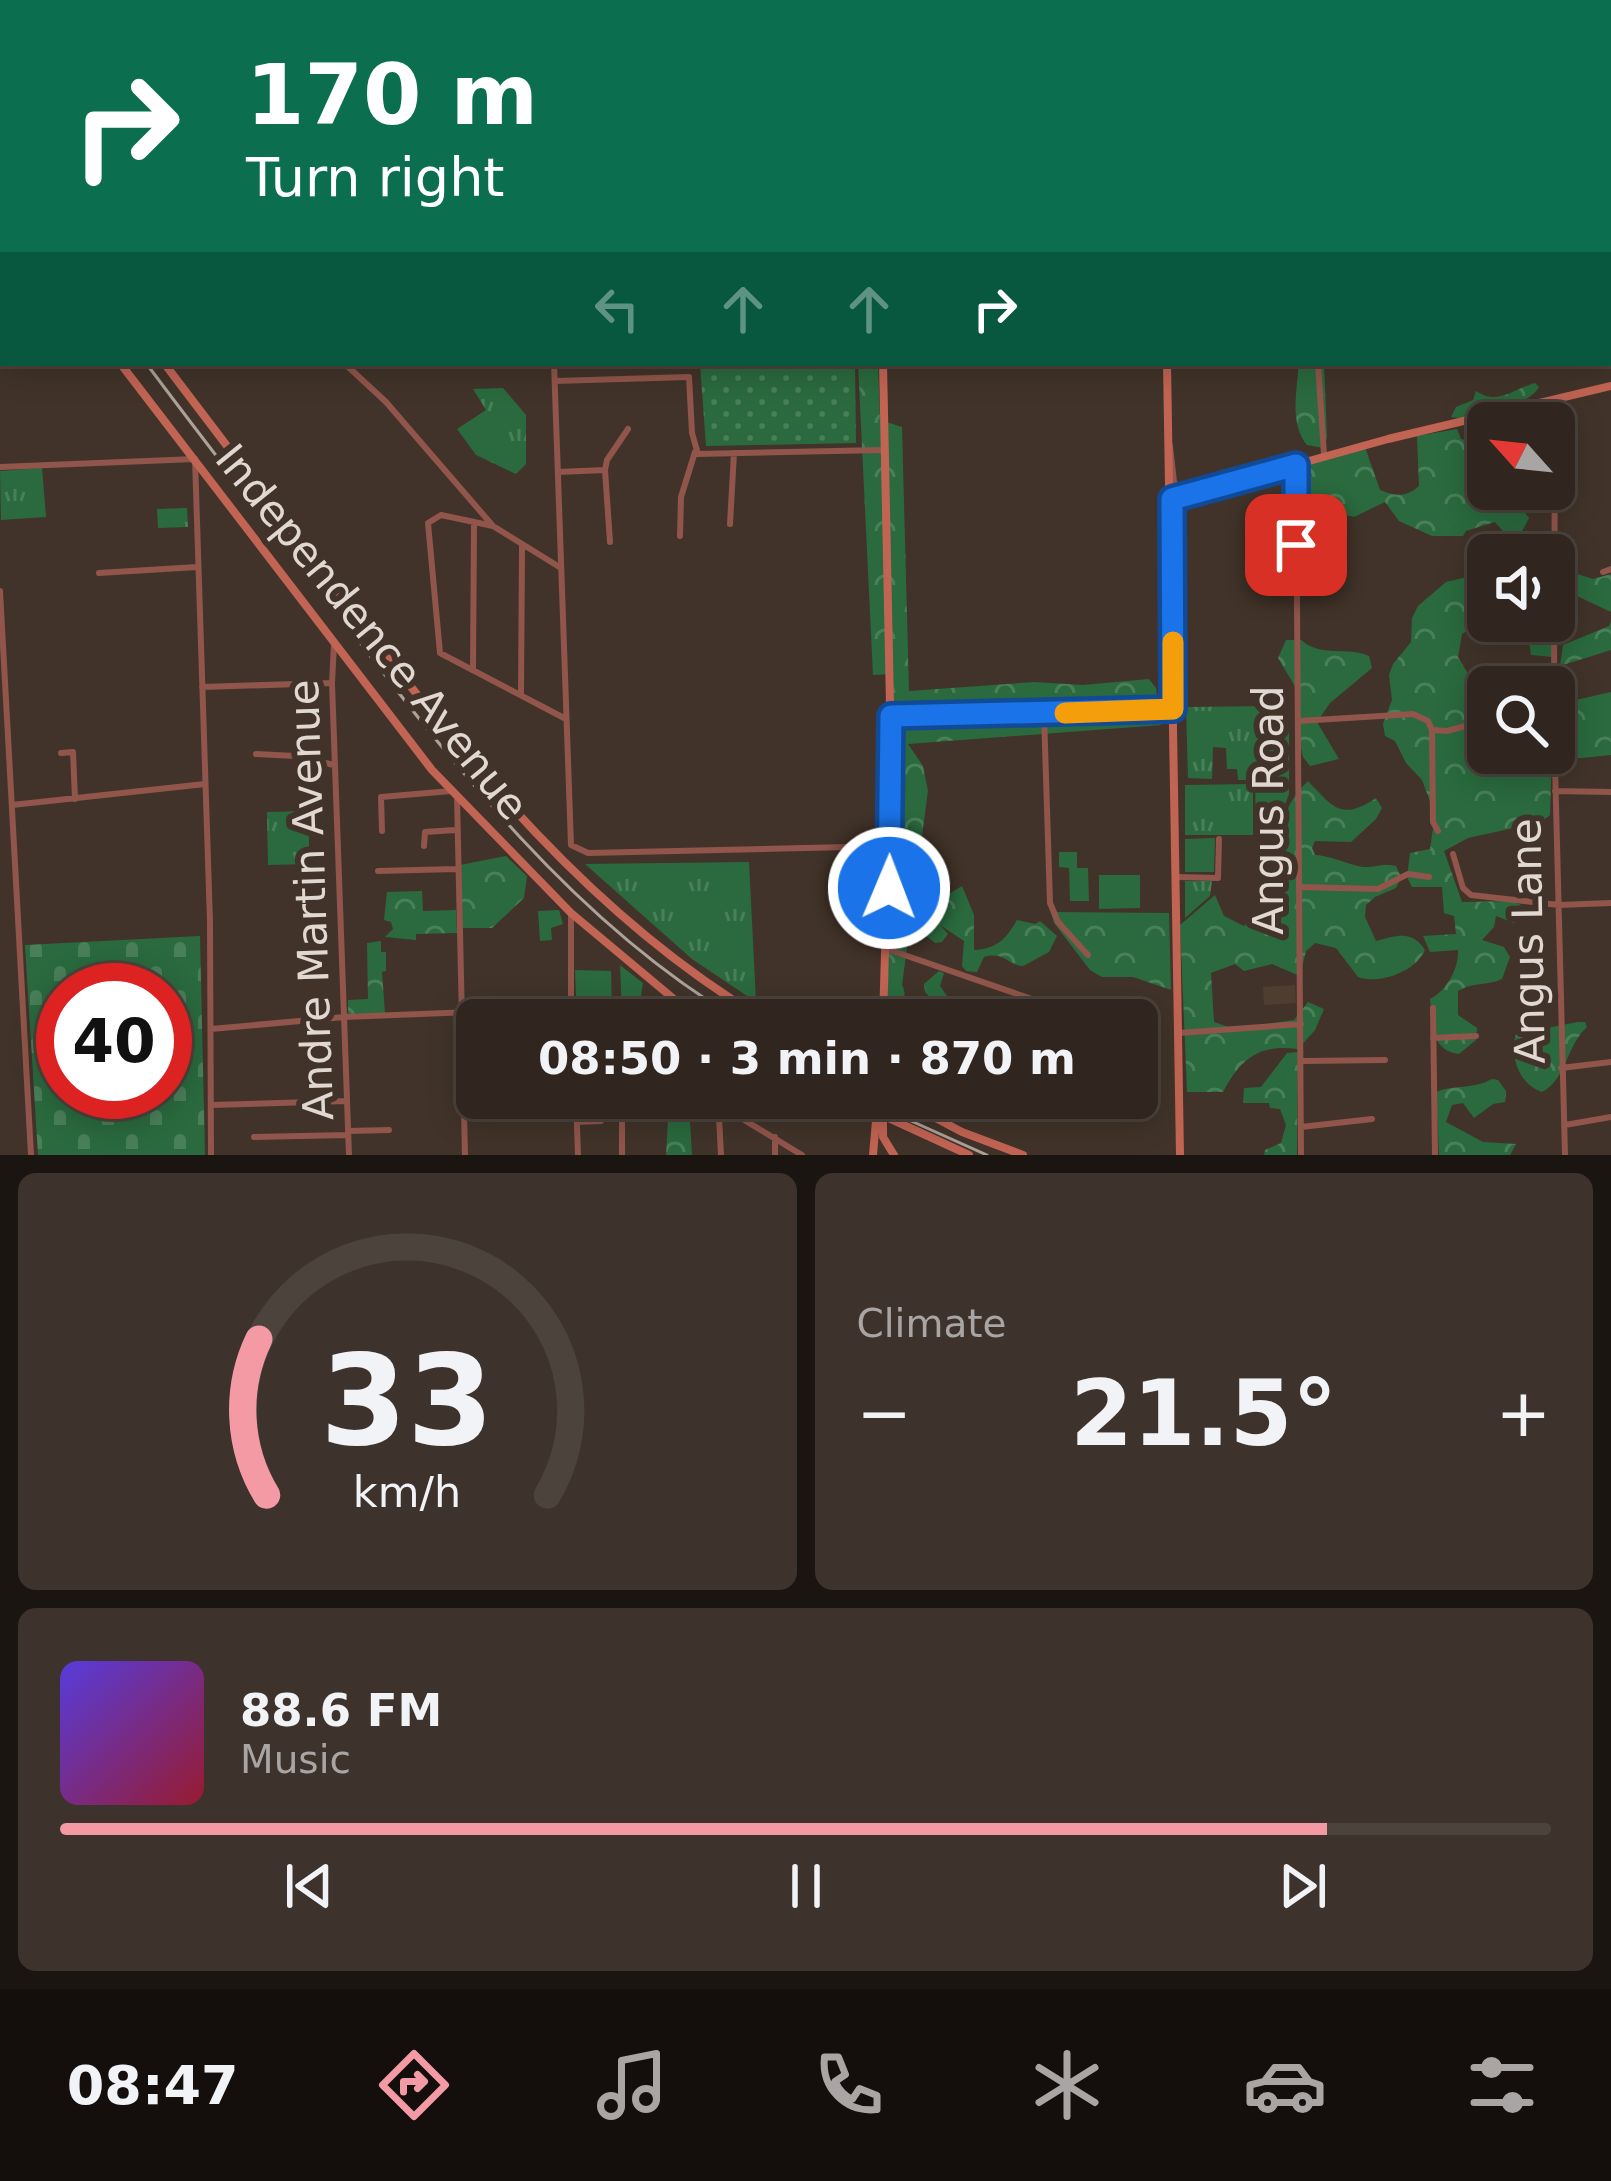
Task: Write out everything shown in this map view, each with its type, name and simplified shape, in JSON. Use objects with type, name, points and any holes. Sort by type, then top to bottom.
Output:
[{"type":"street","name":"Independence Avenue","points":[[122,366],[454,794],[571,913],[672,999]]},
{"type":"street","points":[[166,366],[473,768],[634,929],[732,999]]},
{"type":"street","points":[[347,366],[386,402],[493,526],[561,568]]},
{"type":"street","points":[[554,366],[570,840],[579,851],[890,846]]},
{"type":"street","points":[[883,366],[891,716],[884,999]]},
{"type":"street","points":[[1167,366],[1180,1155]]},
{"type":"street","points":[[1318,366],[1324,455]]},
{"type":"street","points":[[555,381],[688,377],[698,454],[883,451]]},
{"type":"street","points":[[1555,402],[1611,386]]},
{"type":"street","points":[[1172,499],[1324,455],[1467,422]]},
{"type":"street","points":[[610,542],[605,470],[628,429]]},
{"type":"street","points":[[1170,446],[1174,482],[1179,488],[1225,478],[1237,481]]},
{"type":"street","points":[[680,536],[681,496],[696,449]]},
{"type":"street","points":[[730,524],[734,453]]},
{"type":"street","points":[[0,467],[195,459],[211,1155]]},
{"type":"street","name":"Angus Road","points":[[1296,465],[1301,1155]]},
{"type":"street","points":[[558,472],[605,470]]},
{"type":"street","points":[[1554,666],[1555,510]]},
{"type":"street","points":[[493,526],[441,515],[430,519],[427,528],[440,653],[566,718]]},
{"type":"street","points":[[473,669],[474,523]]},
{"type":"street","points":[[521,693],[522,547]]},
{"type":"street","points":[[536,554],[549,555],[560,549]]},
{"type":"street","points":[[99,573],[199,567]]},
{"type":"street","points":[[0,591],[3,708],[32,1155]]},
{"type":"street","name":"Andre Martin Avenue","points":[[334,644],[349,1155]]},
{"type":"street","points":[[202,687],[332,683]]},
{"type":"street","points":[[891,716],[1173,709]]},
{"type":"street","points":[[1044,714],[1050,903],[1058,922],[1088,955]]},
{"type":"street","points":[[1299,721],[1413,714],[1428,721],[1433,821],[1438,831]]},
{"type":"street","points":[[1432,730],[1467,725]]},
{"type":"street","points":[[61,753],[73,752],[75,799]]},
{"type":"street","points":[[256,754],[296,756],[334,765]]},
{"type":"street","name":"Angus Lane","points":[[1555,774],[1565,1155]]},
{"type":"street","points":[[12,805],[205,784]]},
{"type":"street","points":[[1555,791],[1611,792]]},
{"type":"street","points":[[382,830],[383,796],[454,794],[460,999]]},
{"type":"street","points":[[424,846],[425,832],[455,830]]},
{"type":"street","points":[[1177,877],[1218,878],[1219,839]]},
{"type":"street","points":[[1453,854],[1463,888],[1471,896],[1559,905],[1611,903]]},
{"type":"street","points":[[378,871],[456,869]]},
{"type":"street","points":[[1300,887],[1378,889],[1408,874],[1429,877]]},
{"type":"street","points":[[571,913],[571,999]]},
{"type":"street","points":[[887,949],[1032,999]]},
{"type":"street","points":[[1432,1008],[1435,1155]]},
{"type":"street","points":[[211,1029],[456,1013]]},
{"type":"street","points":[[1179,1033],[1300,1024]]},
{"type":"street","points":[[1433,1038],[1476,1036]]},
{"type":"street","points":[[1303,1060],[1385,1060]]},
{"type":"street","points":[[1561,1068],[1611,1062]]},
{"type":"street","points":[[211,1105],[347,1101]]},
{"type":"street","points":[[1565,1125],[1611,1117]]},
{"type":"street","points":[[464,1119],[465,1155]]},
{"type":"street","points":[[576,1119],[578,1155]]},
{"type":"street","points":[[588,1119],[601,1121]]},
{"type":"street","points":[[719,1119],[721,1155]]},
{"type":"street","points":[[746,1119],[802,1155]]},
{"type":"street","points":[[873,1155],[879,1119]]},
{"type":"street","points":[[881,1119],[893,1154],[882,1155]]},
{"type":"street","points":[[893,1119],[969,1155]]},
{"type":"street","points":[[938,1119],[1023,1155]]},
{"type":"street","points":[[1301,1127],[1372,1119]]},
{"type":"street","points":[[883,1132],[901,1122]]},
{"type":"street","points":[[622,1123],[622,1155]]},
{"type":"street","points":[[254,1137],[389,1130]]},
{"type":"street","points":[[775,1137],[775,1155]]},
{"type":"shaded area","points":[[1295,985],[1296,1003],[1264,1005],[1263,987]]},
{"type":"green space","points":[[700,366],[855,366],[856,443],[706,446]]},
{"type":"green space","points":[[858,366],[878,366],[880,420],[902,427],[909,691],[1149,679],[1156,688],[1161,725],[908,744],[923,766],[928,791],[902,985],[904,999],[887,999],[895,744],[890,674],[873,675]]},
{"type":"green space","points":[[1299,366],[1324,366],[1324,448],[1307,445],[1301,436],[1296,406]]},
{"type":"green space","points":[[1535,383],[1539,387],[1520,402],[1468,402],[1476,391],[1499,397]]},
{"type":"green space","points":[[503,388],[526,415],[526,464],[516,474],[476,455],[457,429],[486,410],[473,389]]},
{"type":"green space","points":[[1467,402],[1467,417],[1451,417],[1456,407]]},
{"type":"green space","points":[[1457,429],[1467,441],[1467,510],[1523,510],[1529,518],[1521,533],[1503,531],[1495,522],[1463,536],[1432,536],[1399,521],[1385,502],[1354,517],[1334,512],[1296,481],[1298,468],[1324,455],[1365,447],[1380,490],[1405,494],[1419,486],[1417,436]]},
{"type":"green space","points":[[42,468],[46,517],[1,520],[0,471]]},
{"type":"green space","points":[[187,508],[188,527],[158,528],[157,509]]},
{"type":"green space","points":[[1575,573],[1593,579],[1611,574],[1611,612],[1577,596]]},
{"type":"green space","points":[[1467,577],[1467,630],[1462,634],[1458,657],[1467,672],[1467,774],[1551,774],[1550,815],[1541,822],[1468,838],[1444,851],[1462,902],[1521,905],[1514,923],[1496,916],[1494,927],[1482,940],[1504,947],[1510,957],[1502,979],[1458,991],[1458,1015],[1477,1028],[1476,1040],[1459,1054],[1438,1041],[1430,999],[1451,978],[1458,950],[1430,952],[1423,936],[1456,934],[1454,916],[1444,913],[1442,887],[1412,887],[1407,877],[1410,853],[1430,849],[1435,815],[1422,780],[1395,741],[1385,736],[1383,724],[1392,700],[1389,675],[1411,642],[1412,618],[1418,606],[1446,582]]},
{"type":"green space","points":[[1611,621],[1611,650],[1560,666],[1563,645]]},
{"type":"green space","points":[[1286,640],[1369,656],[1372,668],[1330,703],[1317,722],[1339,759],[1310,766],[1303,757],[1299,693],[1278,658]]},
{"type":"green space","points":[[1529,642],[1554,642],[1554,657],[1531,655]]},
{"type":"green space","points":[[1611,692],[1611,755],[1575,759],[1575,700]]},
{"type":"green space","points":[[1276,706],[1275,726],[1289,725],[1289,794],[1276,829],[1256,828],[1255,780],[1238,780],[1237,769],[1227,769],[1226,748],[1213,747],[1212,779],[1188,778],[1186,707]]},
{"type":"green space","points":[[1308,781],[1346,810],[1376,798],[1382,808],[1376,819],[1351,842],[1315,841],[1312,848],[1315,855],[1360,867],[1396,866],[1401,877],[1396,888],[1366,905],[1365,917],[1376,941],[1410,937],[1425,950],[1406,970],[1386,978],[1358,977],[1336,948],[1315,943],[1306,951],[1300,976],[1272,964],[1244,971],[1235,964],[1211,973],[1214,1022],[1234,1029],[1294,1020],[1308,1002],[1324,1009],[1315,1030],[1298,1049],[1272,1049],[1253,1056],[1223,1092],[1187,1092],[1180,925],[1215,895],[1224,916],[1244,926],[1261,908],[1276,873],[1284,819]]},
{"type":"green space","points":[[1253,784],[1253,835],[1185,835],[1185,785]]},
{"type":"green space","points":[[309,811],[309,864],[268,865],[267,812]]},
{"type":"green space","points":[[1215,838],[1214,872],[1185,872],[1185,839]]},
{"type":"green space","points":[[1059,852],[1077,852],[1077,868],[1088,868],[1089,901],[1070,901],[1069,868],[1059,867]]},
{"type":"green space","points":[[506,856],[527,876],[524,898],[492,928],[462,928],[460,865]]},
{"type":"green space","points":[[749,862],[756,999],[692,959],[585,864]]},
{"type":"green space","points":[[1099,875],[1140,875],[1140,908],[1099,909]]},
{"type":"green space","points":[[1185,881],[1212,881],[1210,896],[1185,918]]},
{"type":"green space","points":[[962,886],[974,915],[974,950],[1000,942],[1017,920],[1040,921],[1057,936],[1049,952],[1023,966],[997,956],[984,957],[977,972],[966,971],[962,966],[964,941],[940,925],[948,934],[942,942],[935,943],[919,930],[929,916],[933,923],[938,922],[932,904]]},
{"type":"green space","points":[[422,891],[423,911],[456,910],[457,933],[416,934],[416,940],[385,937],[393,929],[384,920],[387,892]]},
{"type":"green space","points":[[559,910],[563,924],[551,928],[552,940],[540,941],[538,911]]},
{"type":"green space","points":[[1051,912],[1169,913],[1171,990],[1133,977],[1102,977],[1090,970],[1054,923]]},
{"type":"green space","points":[[200,936],[205,1155],[38,1155],[25,945]]},
{"type":"green space","points":[[381,941],[381,952],[386,952],[386,971],[382,972],[385,1013],[348,1014],[348,1000],[368,999],[367,943]]},
{"type":"green space","points":[[620,965],[643,983],[640,999],[621,999]]},
{"type":"green space","points":[[575,970],[611,971],[612,999],[576,999]]},
{"type":"green space","points":[[939,971],[944,973],[940,986],[947,996],[931,999],[924,984]]},
{"type":"green space","points":[[1578,1022],[1587,1027],[1550,1087],[1542,1092],[1527,1083],[1514,1051],[1516,1034]]},
{"type":"green space","points":[[1298,1052],[1297,1155],[1264,1155],[1281,1143],[1286,1125],[1280,1109],[1270,1108],[1269,1103],[1243,1103],[1244,1088],[1261,1087],[1287,1053]]},
{"type":"green space","points":[[1492,1079],[1506,1091],[1505,1102],[1493,1104],[1474,1118],[1463,1103],[1452,1105],[1446,1122],[1483,1142],[1516,1144],[1510,1155],[1439,1155],[1436,1092]]},
{"type":"green space","points":[[668,1120],[690,1121],[692,1155],[666,1155]]},
{"type":"tram line","points":[[148,366],[474,785],[571,889],[624,937],[707,999]]},
{"type":"tram line","points":[[907,1119],[987,1155]]},
{"type":"slow traffic","points":[[1065,713],[1173,709],[1173,642]]},
{"type":"route","points":[[889,888],[891,716],[1173,709],[1172,499],[1296,465],[1296,545]]}]
